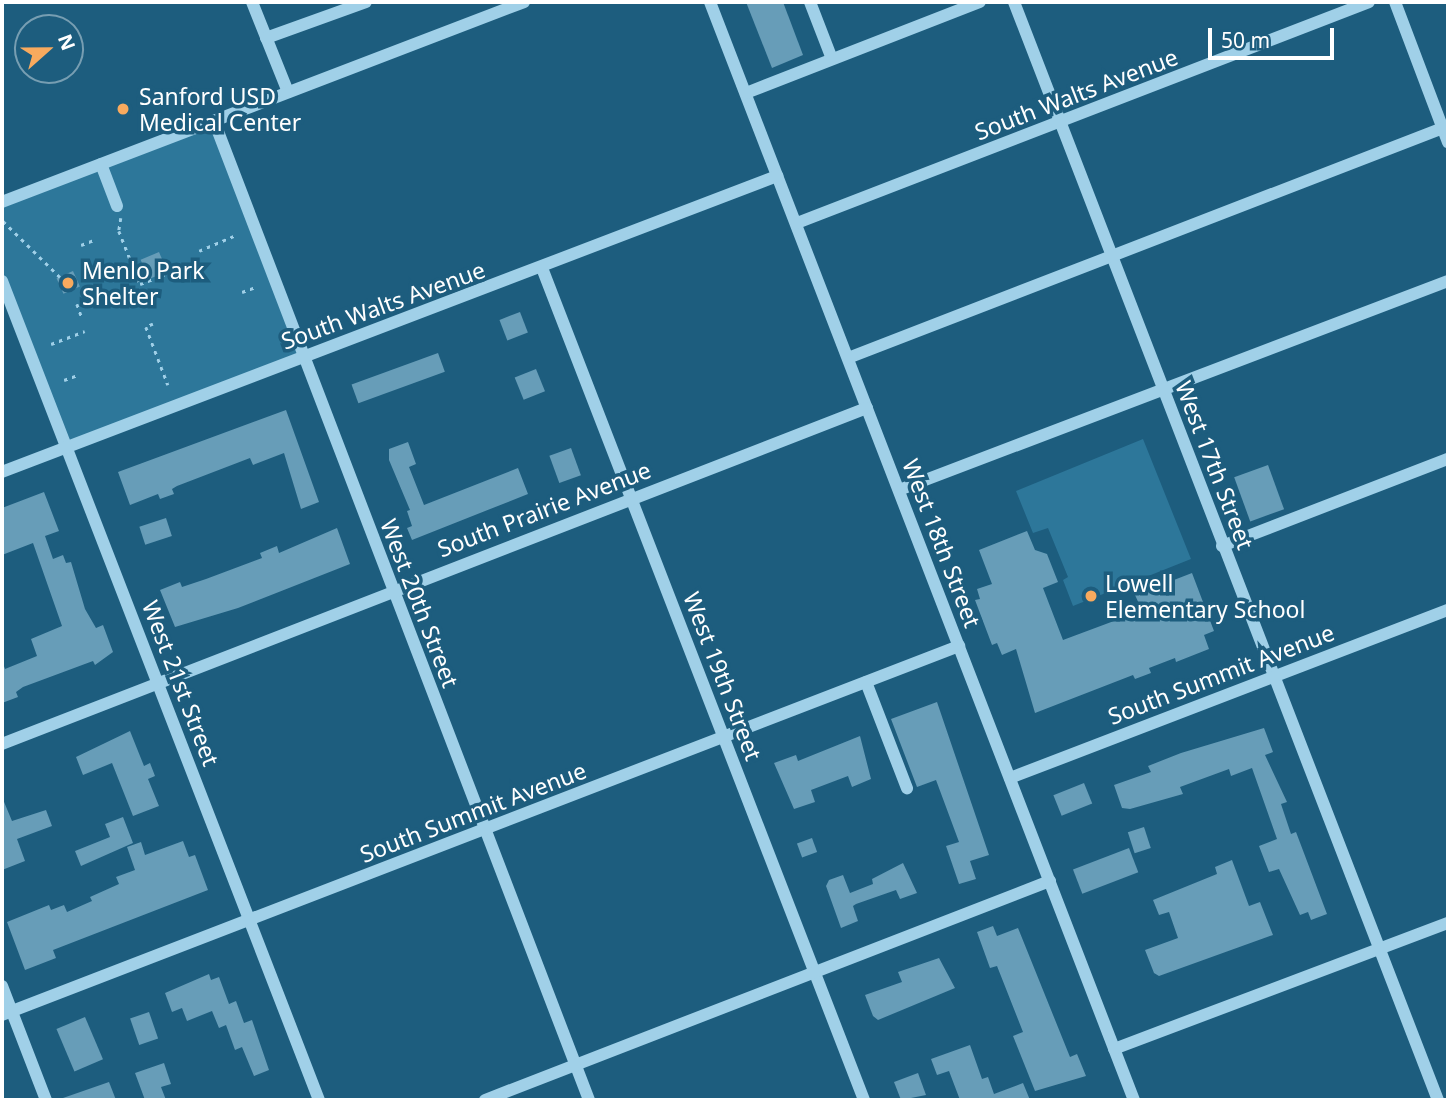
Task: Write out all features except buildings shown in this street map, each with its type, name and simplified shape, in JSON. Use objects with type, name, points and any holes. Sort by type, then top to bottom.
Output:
[{"type":"street","points":[[252,2],[288,92]]},
{"type":"street","points":[[266,38],[366,2]]},
{"type":"street","points":[[2,202],[524,2]]},
{"type":"street","name":"West 18th Street","points":[[710,2],[1134,1100]]},
{"type":"street","points":[[810,2],[832,59]]},
{"type":"street","points":[[746,93],[980,2]]},
{"type":"street","name":"West 17th Street","points":[[1014,2],[1438,1100]]},
{"type":"street","name":"South Walts Avenue","points":[[797,223],[1369,2]]},
{"type":"street","points":[[1395,2],[1446,127],[1448,142]]},
{"type":"street","name":"West 20th Street","points":[[214,121],[589,1100]]},
{"type":"street","points":[[848,358],[1446,127]]},
{"type":"street","points":[[101,164],[117,206]]},
{"type":"street","name":"South Walts Avenue","points":[[2,472],[777,176]]},
{"type":"street","name":"West 19th Street","points":[[542,268],[864,1100]]},
{"type":"street","name":"West 21st Street","points":[[2,281],[318,1100]]},
{"type":"street","points":[[899,491],[1448,281]]},
{"type":"street","name":"South Prairie Avenue","points":[[2,744],[632,497],[867,408]]},
{"type":"street","points":[[1223,545],[1448,459]]},
{"type":"street","name":"South Summit Avenue","points":[[1010,778],[1448,610]]},
{"type":"street","name":"South Summit Avenue","points":[[7,1013],[959,646]]},
{"type":"street","points":[[866,682],[907,788]]},
{"type":"street","points":[[485,1100],[1049,881]]},
{"type":"street","points":[[1114,1049],[1448,923]]},
{"type":"street","points":[[2,986],[7,1013],[46,1100]]},
{"type":"path","points":[[117,206],[119,231],[140,284],[163,275]]},
{"type":"path","points":[[4,221],[60,276]]},
{"type":"path","points":[[199,251],[236,235]]},
{"type":"path","points":[[81,245],[94,240]]},
{"type":"path","points":[[242,292],[256,287]]},
{"type":"path","points":[[77,304],[82,318]]},
{"type":"path","points":[[152,324],[146,327],[168,385]]},
{"type":"path","points":[[51,344],[85,331]]},
{"type":"path","points":[[64,380],[78,375]]},
{"type":"shaded area","points":[[214,121],[305,357],[66,448],[2,281],[2,202]]},
{"type":"shaded area","points":[[1143,439],[1191,559],[1073,606],[1063,580],[1068,577],[1048,528],[1033,533],[1016,491]]},
{"type":"place","name":"Sanford USD Medical Center","points":[[123,109]]},
{"type":"place","name":"Menlo Park Shelter","points":[[68,283]]},
{"type":"place","name":"Lowell Elementary School","points":[[1091,596]]}]
